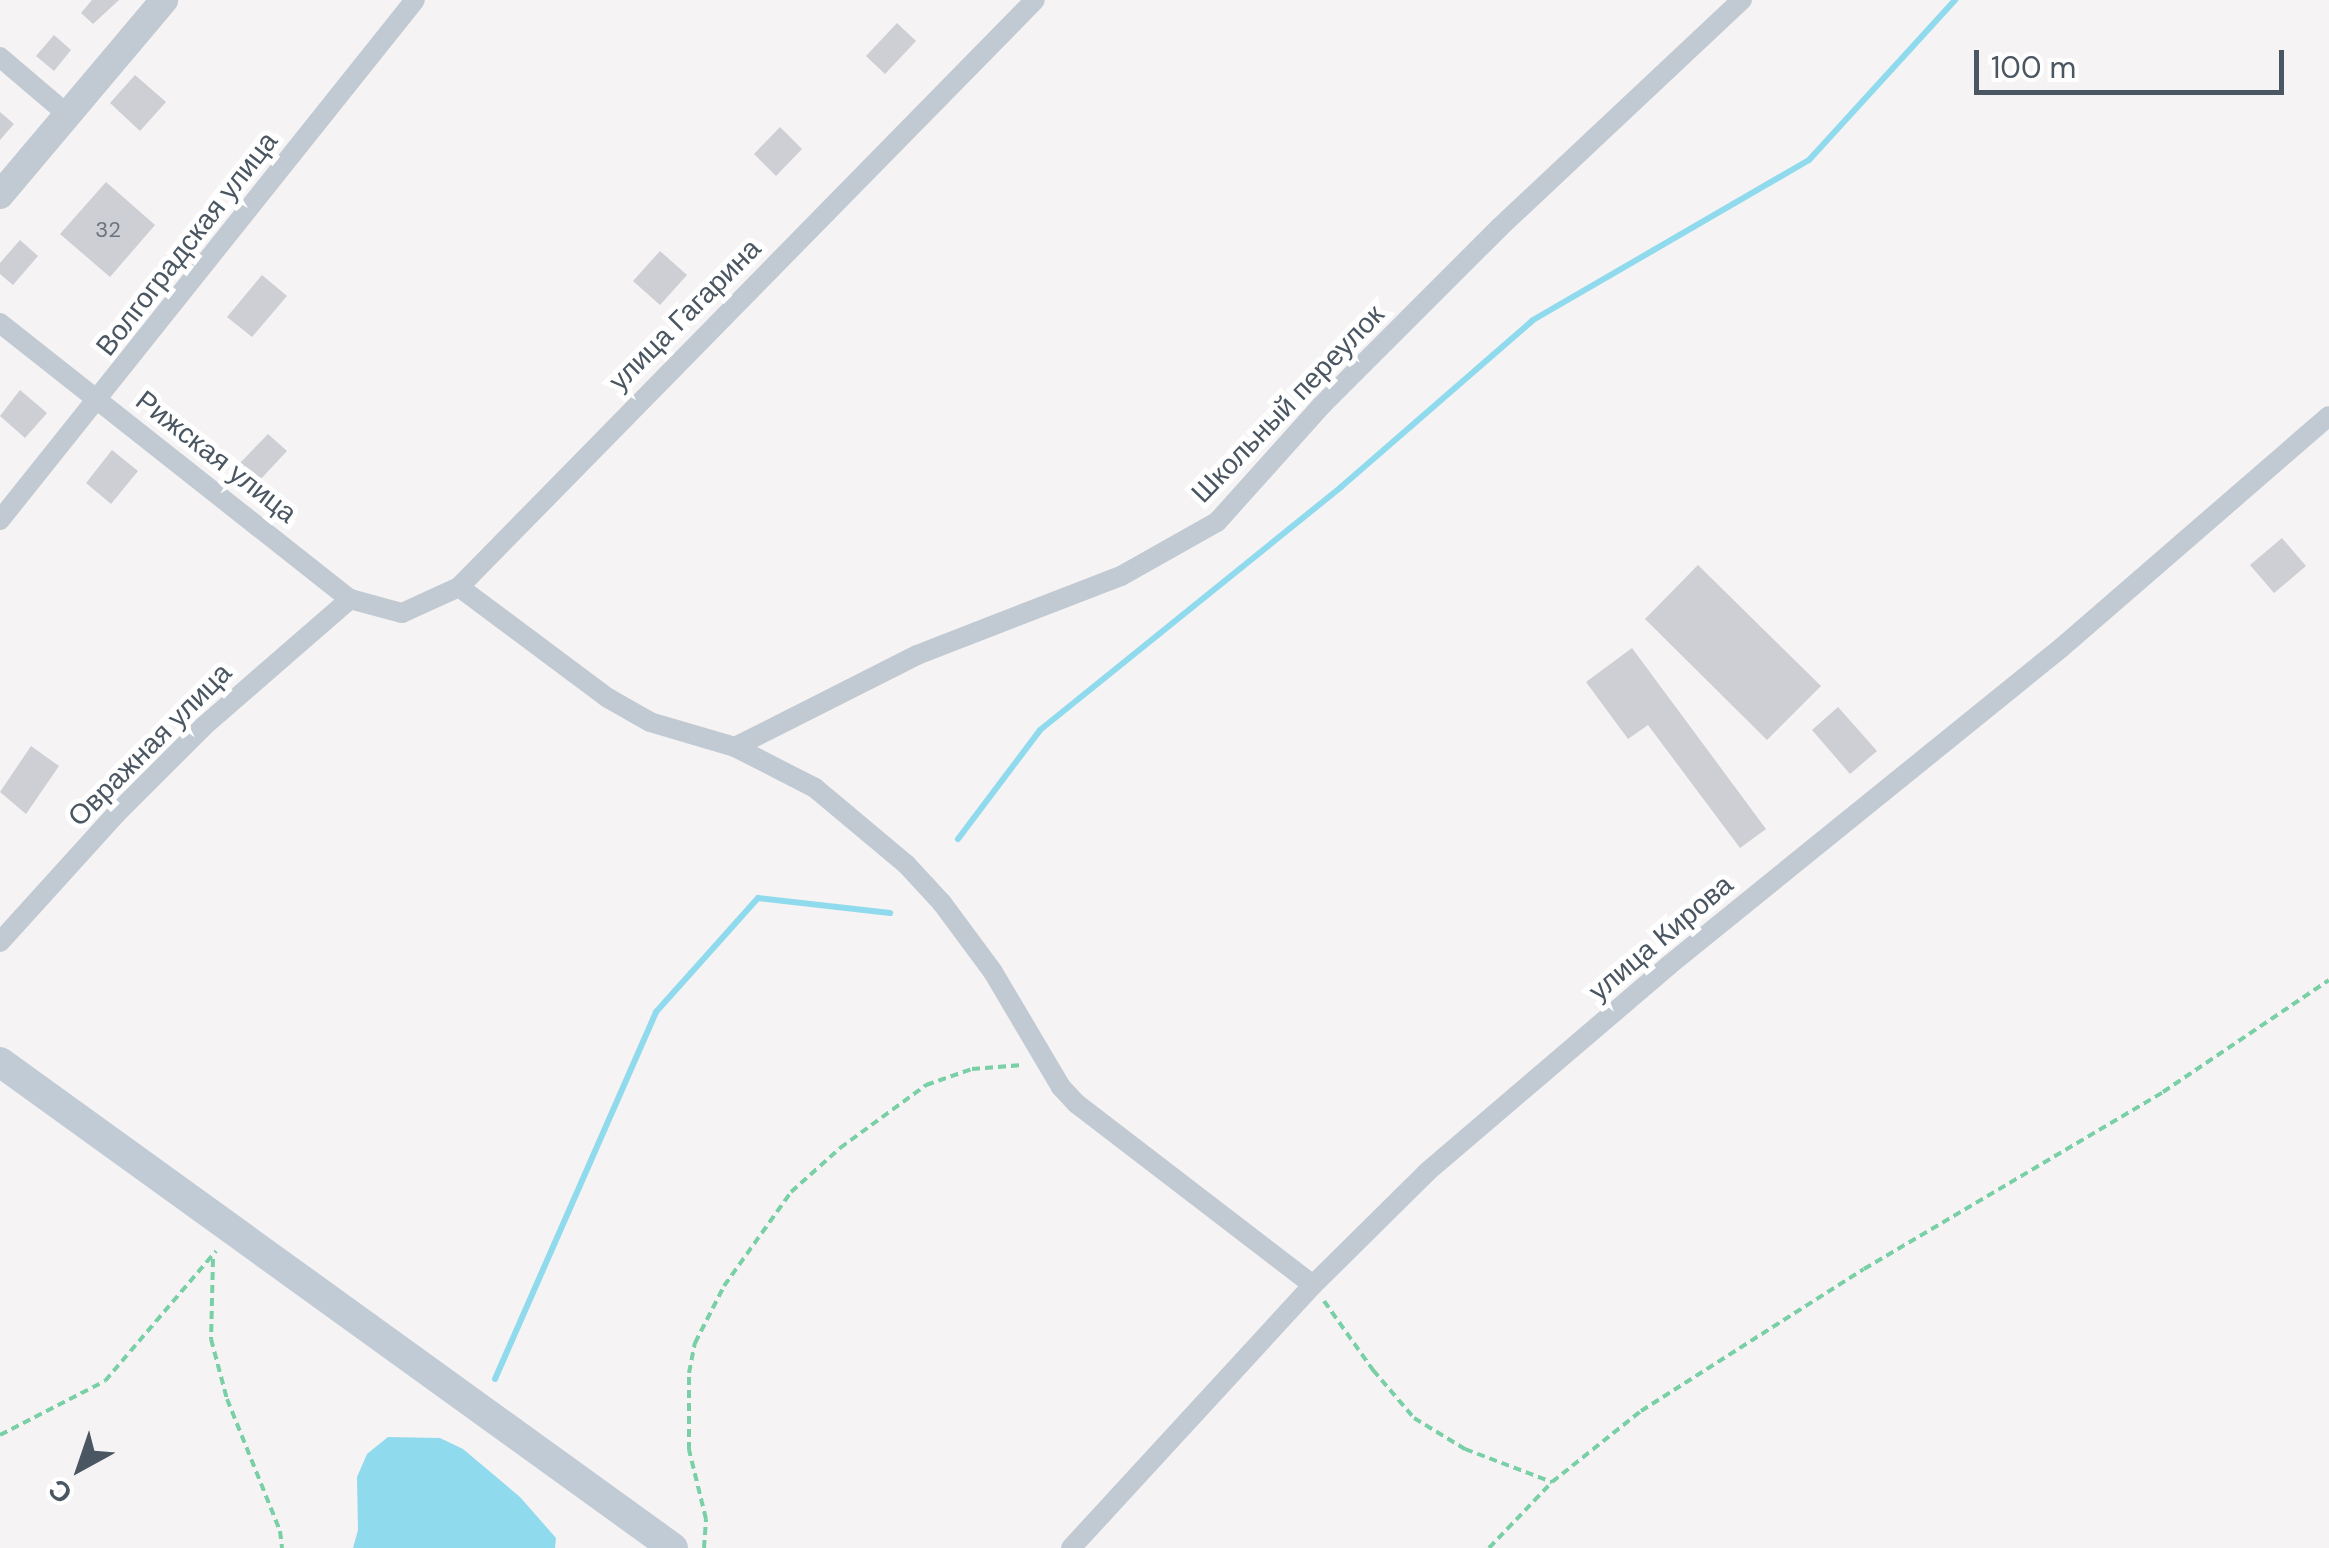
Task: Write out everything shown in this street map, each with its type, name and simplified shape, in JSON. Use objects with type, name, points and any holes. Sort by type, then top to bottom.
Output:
[{"type":"main road","points":[[0,1062],[222,1242],[673,1548]]},
{"type":"street","points":[[0,195],[164,0]]},
{"type":"street","name":"Волгоградская улица","points":[[0,520],[415,0]]},
{"type":"street","name":"улица Гагарина","points":[[350,599],[402,614],[460,587],[1035,0]]},
{"type":"street","name":"Школьный переулок","points":[[735,747],[917,655],[1121,576],[1217,522],[1321,406],[1472,254],[1742,0]]},
{"type":"street","points":[[0,57],[68,114]]},
{"type":"street","name":"Рижская улица","points":[[0,323],[350,599]]},
{"type":"street","name":"улица Кирова","points":[[1072,1548],[1313,1284],[1427,1172],[1668,966],[2062,648],[2329,416]]},
{"type":"street","points":[[460,587],[608,698],[650,722],[735,747],[815,788],[906,864],[993,972],[1048,1065],[1077,1104],[1313,1284]]},
{"type":"street","name":"Овражная улица","points":[[0,942],[116,814],[204,726],[350,599]]},
{"type":"path","points":[[1489,1548],[1552,1482],[1656,1401],[1864,1268],[2163,1092],[2329,980]]},
{"type":"path","points":[[704,1548],[706,1520],[689,1450],[689,1373],[695,1343],[724,1286],[780,1208],[840,1148],[926,1085],[972,1069],[1048,1065]]},
{"type":"path","points":[[0,1434],[105,1381],[222,1242]]},
{"type":"path","points":[[222,1242],[211,1339],[228,1399],[280,1530],[282,1548]]},
{"type":"path","points":[[1313,1284],[1373,1370],[1414,1418],[1465,1449],[1552,1482]]},
{"type":"water","points":[[388,1437],[440,1438],[463,1449],[520,1497],[556,1538],[555,1548],[353,1548],[358,1530],[357,1477],[367,1454]]},
{"type":"building","points":[[92,0],[119,0],[93,24],[81,13]]},
{"type":"building","points":[[897,23],[916,41],[885,74],[866,56]]},
{"type":"building","points":[[54,35],[71,50],[54,71],[36,56]]},
{"type":"building","points":[[135,75],[166,102],[140,131],[110,103]]},
{"type":"building","points":[[0,112],[14,124],[0,140]]},
{"type":"building","points":[[780,127],[802,149],[776,176],[754,154]]},
{"type":"building","points":[[106,182],[155,225],[110,277],[60,234]]},
{"type":"building","points":[[20,240],[38,256],[13,285],[0,274],[0,263]]},
{"type":"building","points":[[660,251],[687,275],[660,305],[633,281]]},
{"type":"building","points":[[262,275],[287,296],[252,337],[227,317]]},
{"type":"building","points":[[20,390],[47,413],[25,438],[0,416]]},
{"type":"building","points":[[268,434],[287,451],[259,481],[240,463]]},
{"type":"building","points":[[112,450],[138,471],[111,504],[86,483]]},
{"type":"building","points":[[2282,538],[2306,566],[2274,593],[2250,565]]},
{"type":"building","points":[[1698,565],[1821,686],[1767,740],[1645,619]]},
{"type":"building","points":[[1632,648],[1766,829],[1740,848],[1648,725],[1628,739],[1586,682]]},
{"type":"building","points":[[1838,707],[1877,751],[1850,774],[1812,730]]},
{"type":"building","points":[[31,746],[59,766],[26,814],[0,792]]},
{"type":"waterway","points":[[958,839],[1040,730],[1341,487],[1533,320],[1809,160],[1955,0]]},
{"type":"waterway","points":[[495,1379],[656,1012],[758,898],[890,913]]}]
